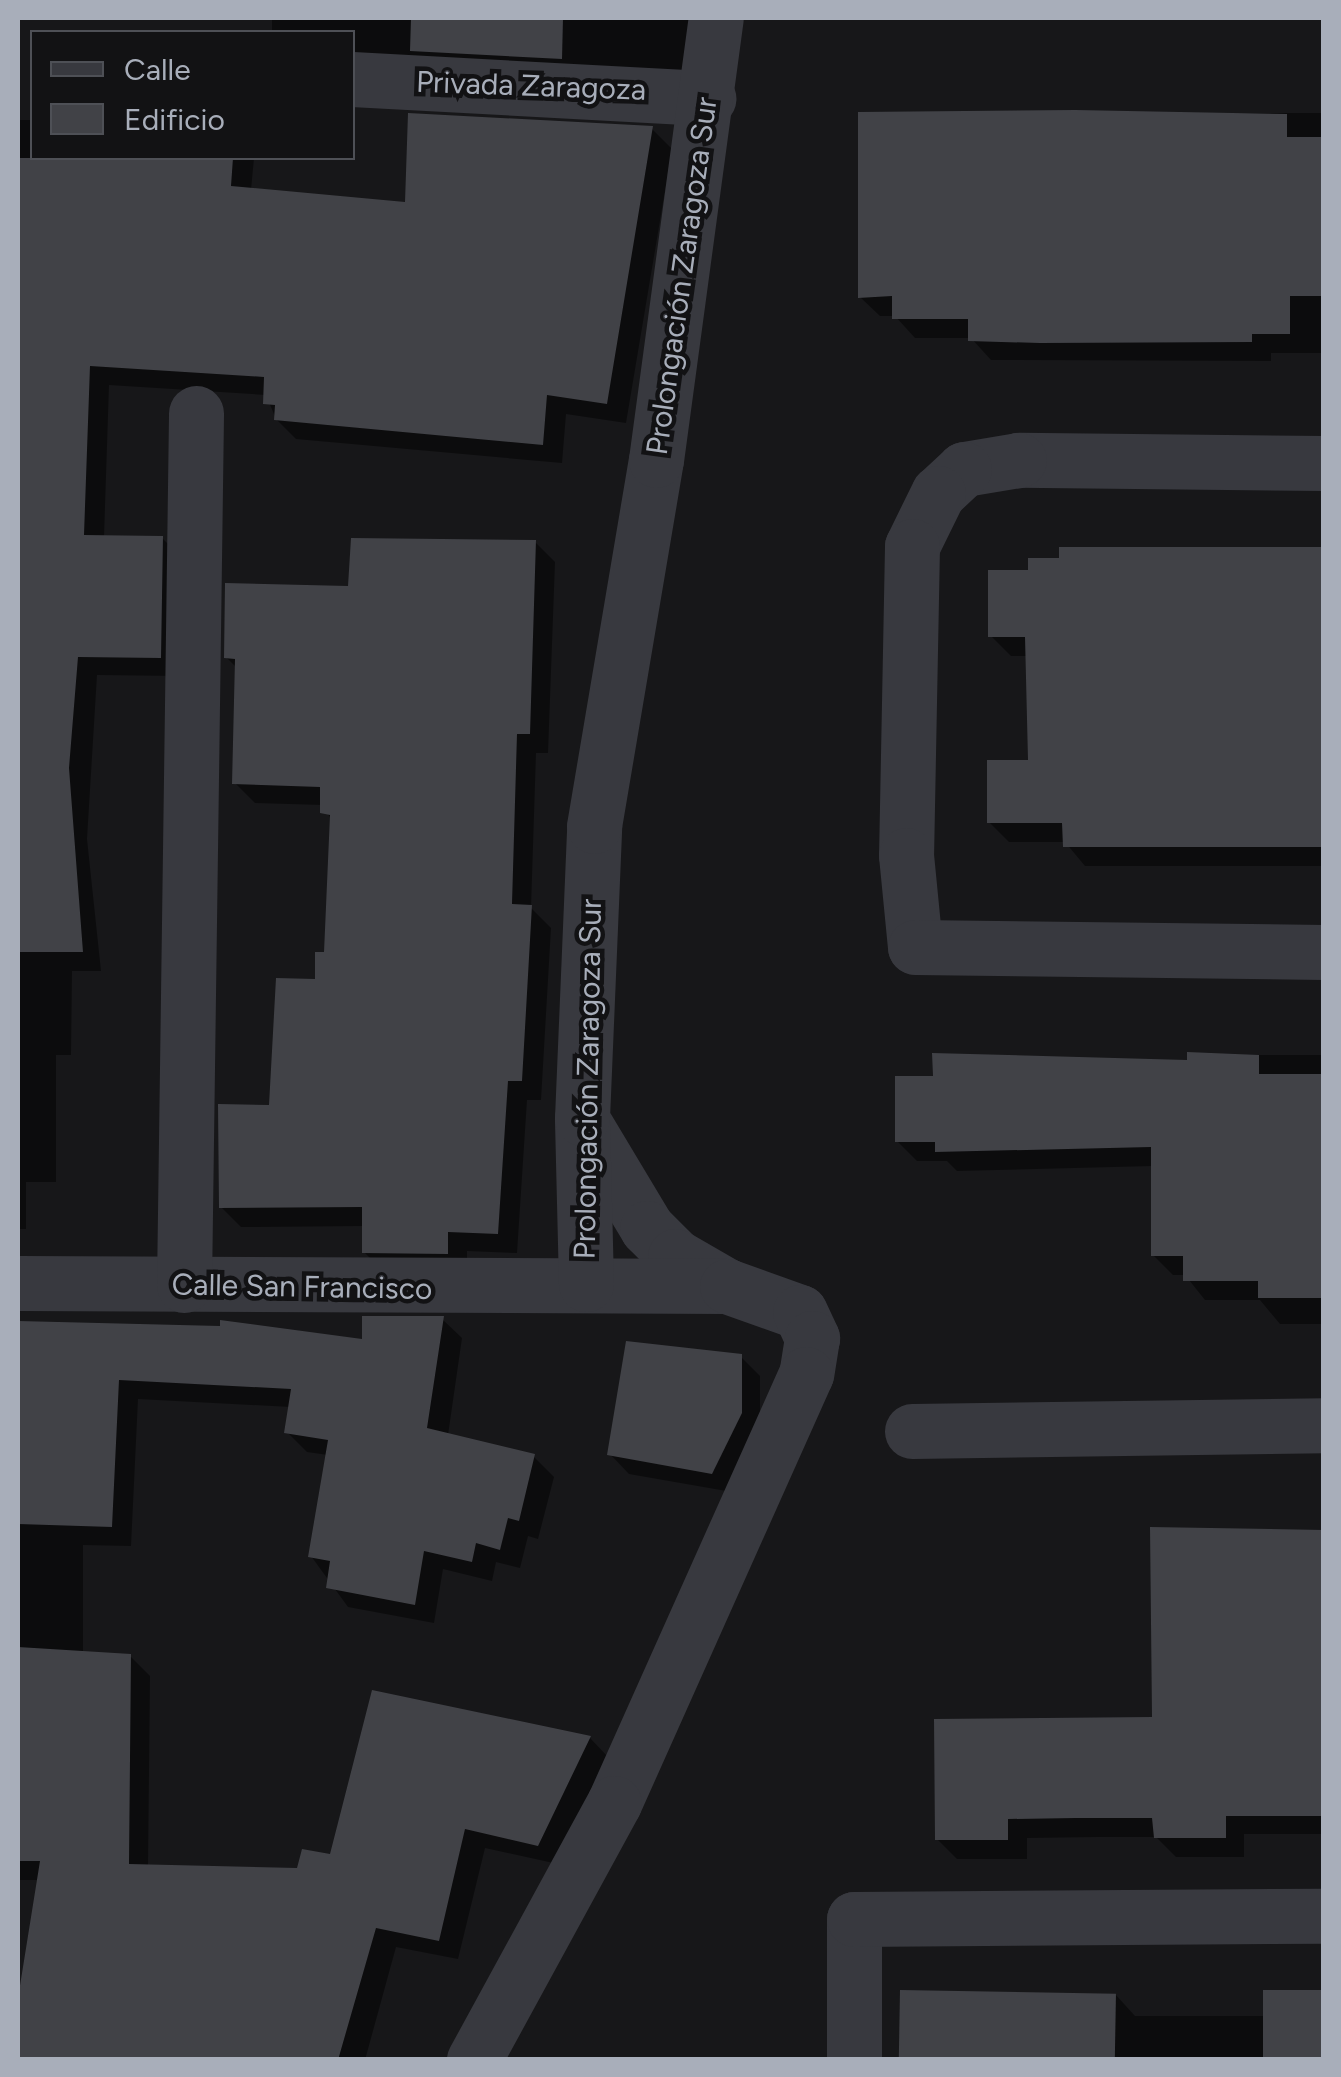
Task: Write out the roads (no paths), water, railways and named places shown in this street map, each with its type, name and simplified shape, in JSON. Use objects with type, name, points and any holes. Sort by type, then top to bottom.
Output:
[{"type":"street","name":"Prolongación Zaragoza Sur","points":[[474,2060],[614,1803],[806,1374],[812,1338],[800,1312],[727,1286],[586,1284],[582,1118],[594,826],[656,460],[716,18]]},
{"type":"street","name":"Privada Zaragoza","points":[[355,79],[708,98]]},
{"type":"street","points":[[184,1285],[196,413]]},
{"type":"street","points":[[1324,462],[1019,460],[964,468],[930,500],[912,546],[906,855],[915,947],[1324,952]]},
{"type":"street","points":[[582,1118],[647,1228],[675,1256],[727,1286]]},
{"type":"street","name":"Calle San Francisco","points":[[18,1283],[586,1284]]},
{"type":"street","points":[[912,1431],[1324,1425]]},
{"type":"street","points":[[854,2060],[854,1920],[1324,1916]]}]
